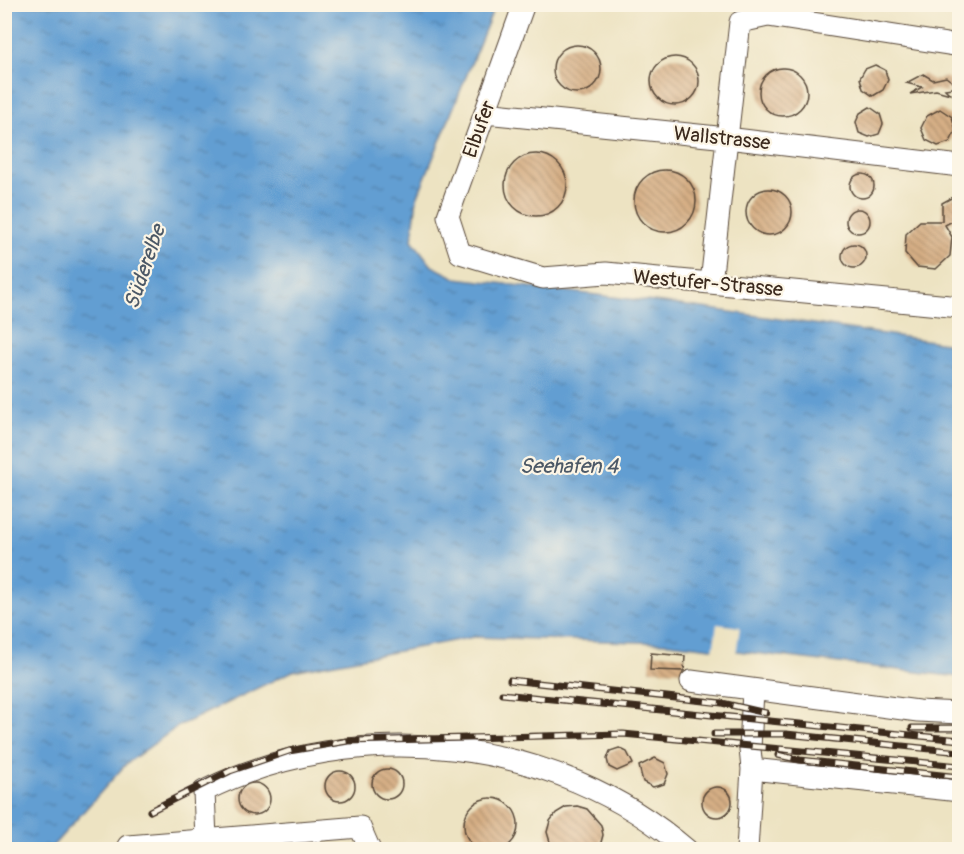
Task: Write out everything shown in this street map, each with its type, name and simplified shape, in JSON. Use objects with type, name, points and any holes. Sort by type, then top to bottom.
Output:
[{"type":"lane","name":"Elbufer","points":[[460,253],[448,216],[524,4]]},
{"type":"lane","points":[[711,284],[740,22],[769,10],[960,46]]},
{"type":"lane","name":"Wallstrasse","points":[[485,113],[727,138],[960,166]]},
{"type":"lane","name":"Westufer-Strasse","points":[[460,253],[543,278],[606,273],[960,308]]},
{"type":"lane","points":[[692,681],[918,711],[960,713]]},
{"type":"lane","points":[[747,849],[753,769],[750,748],[753,690]]},
{"type":"lane","points":[[206,839],[204,790],[232,777],[290,757],[348,748],[412,745],[506,758],[559,772],[634,808],[687,849]]},
{"type":"lane","points":[[753,769],[960,791]]},
{"type":"lane","points":[[126,849],[128,846],[183,845],[206,839],[360,827],[370,849]]},
{"type":"water","points":[[5,5],[495,5],[417,198],[412,240],[432,266],[456,278],[696,307],[959,345],[959,677],[669,643],[474,637],[293,671],[177,727],[126,764],[50,849],[5,850]]},
{"type":"pier","points":[[717,624],[740,627],[736,654],[713,651]]},
{"type":"building","points":[[577,45],[594,52],[601,69],[594,86],[577,93],[560,86],[553,69],[560,52]]},
{"type":"building","points":[[675,57],[692,64],[699,81],[692,98],[675,105],[658,98],[651,81],[658,64]]},
{"type":"building","points":[[875,65],[885,70],[888,80],[883,90],[873,96],[863,89],[860,78],[865,69]]},
{"type":"building","points":[[783,68],[800,75],[807,92],[800,109],[783,116],[766,109],[759,92],[766,75]]},
{"type":"building","points":[[923,74],[933,80],[946,77],[959,87],[945,89],[950,94],[936,90],[910,94],[922,87],[906,83]]},
{"type":"building","points":[[870,107],[880,114],[883,124],[879,134],[869,137],[859,133],[856,122],[860,113]]},
{"type":"building","points":[[940,109],[952,117],[956,130],[950,142],[938,146],[926,140],[921,128],[927,116]]},
{"type":"building","points":[[530,154],[542,154],[558,163],[565,173],[567,185],[565,197],[558,207],[542,216],[530,216],[519,211],[510,202],[505,191],[505,179],[510,168],[519,159]]},
{"type":"building","points":[[659,170],[671,170],[687,179],[694,189],[696,201],[694,213],[687,223],[671,232],[659,232],[648,227],[639,218],[634,207],[634,195],[639,184],[648,175]]},
{"type":"building","points":[[862,174],[870,178],[874,186],[870,194],[862,198],[854,194],[850,186],[854,178]]},
{"type":"building","points":[[769,189],[785,196],[792,212],[785,228],[769,235],[753,228],[746,212],[753,196]]},
{"type":"building","points":[[953,197],[960,198],[960,217],[945,225],[952,237],[950,256],[936,269],[917,267],[905,253],[906,234],[920,221],[942,221],[942,203]]},
{"type":"building","points":[[858,209],[866,213],[870,221],[866,229],[858,233],[850,229],[846,221],[850,213]]},
{"type":"building","points":[[854,244],[862,248],[866,256],[862,264],[854,268],[846,264],[842,256],[846,248]]},
{"type":"building","points":[[651,653],[685,656],[684,671],[650,670]]},
{"type":"building","points":[[619,748],[627,752],[633,764],[617,771],[609,767],[607,759],[610,751]]},
{"type":"building","points":[[655,758],[665,763],[668,774],[664,784],[653,787],[643,782],[639,766]]},
{"type":"building","points":[[387,769],[393,770],[401,778],[401,790],[393,798],[387,799],[381,798],[373,790],[372,784],[373,778],[381,770]]},
{"type":"building","points":[[340,771],[346,772],[354,780],[354,792],[346,800],[340,801],[334,800],[326,792],[325,786],[326,780],[334,772]]},
{"type":"building","points":[[254,783],[265,788],[270,799],[265,810],[254,815],[243,810],[238,799],[243,788]]},
{"type":"building","points":[[717,787],[728,791],[732,802],[728,813],[717,817],[706,813],[702,802],[706,791]]},
{"type":"building","points":[[486,798],[496,798],[506,802],[514,810],[518,825],[514,840],[506,848],[496,852],[486,852],[476,848],[468,840],[464,830],[464,820],[468,810],[476,802]]},
{"type":"building","points":[[577,806],[587,809],[601,825],[603,835],[600,846],[597,849],[552,849],[547,832],[550,821],[556,813],[566,807]]},
{"type":"railway","points":[[510,680],[722,703],[766,713]]},
{"type":"railway","points":[[502,694],[960,740]]},
{"type":"railway","points":[[912,728],[960,728]]},
{"type":"railway","points":[[150,811],[230,771],[289,751],[348,741],[623,734],[960,766]]},
{"type":"railway","points":[[714,734],[786,734],[960,752]]},
{"type":"railway","points":[[778,755],[800,760],[960,777]]},
{"type":"water label","name":"Süderelbe","points":[[145,267]]},
{"type":"water label","name":"Seehafen 4","points":[[569,466]]}]
